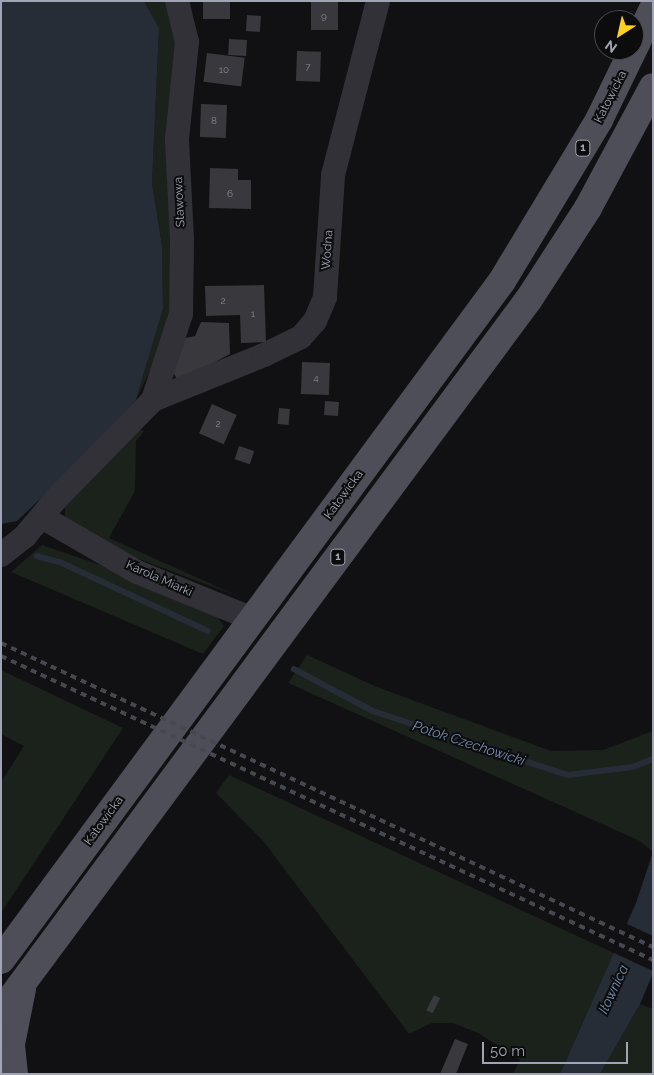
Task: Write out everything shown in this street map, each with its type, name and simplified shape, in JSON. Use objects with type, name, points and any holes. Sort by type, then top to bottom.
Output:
[{"type":"main road","name":"Katowicka","points":[[1,960],[502,281],[595,128],[653,8]]},
{"type":"main road","name":"1","points":[[1,1012],[529,299],[588,208],[653,87]]},
{"type":"main road","points":[[14,1074],[11,1044],[23,982]]},
{"type":"street","name":"Stawowa","points":[[153,400],[181,314],[182,239],[178,139],[187,42],[177,1]]},
{"type":"street","name":"Wodna","points":[[153,400],[264,355],[301,337],[315,321],[325,297],[333,175],[378,1]]},
{"type":"street","points":[[1,555],[42,517],[153,400]]},
{"type":"street","name":"Karola Miarki","points":[[42,517],[137,572],[253,619]]},
{"type":"shaded area","points":[[144,1],[169,1],[178,42],[175,276],[167,335],[136,400],[163,309],[162,246],[152,183],[159,28]]},
{"type":"shaded area","points":[[139,429],[144,431],[136,441],[135,491],[109,538],[240,597],[91,541],[65,519],[65,507]]},
{"type":"shaded area","points":[[42,545],[127,574],[216,615],[224,626],[203,654],[11,572]]},
{"type":"shaded area","points":[[307,655],[377,687],[551,751],[603,750],[653,731],[653,852],[640,841],[288,683]]},
{"type":"shaded area","points":[[1,670],[123,728],[1,913],[1,782],[24,746],[1,734]]},
{"type":"shaded area","points":[[229,775],[614,953],[560,1074],[513,1074],[520,1060],[480,1034],[453,1023],[432,1023],[409,1034],[264,842],[216,793]]},
{"type":"shaded area","points":[[640,1004],[653,1009],[653,1074],[600,1074]]},
{"type":"water","points":[[1,1],[144,1],[159,28],[152,183],[162,246],[163,309],[136,400],[76,465],[17,521],[1,524]]},
{"type":"water","name":"Iłownica","points":[[653,852],[653,973],[640,1004],[600,1074],[560,1074],[636,903]]},
{"type":"pier","points":[[625,923],[653,936],[653,971],[612,952]]},
{"type":"building","points":[[203,1],[230,1],[230,19],[203,19]]},
{"type":"building","points":[[311,1],[338,1],[338,30],[311,30]]},
{"type":"building","points":[[247,15],[261,16],[260,32],[246,31]]},
{"type":"building","points":[[229,39],[247,40],[246,56],[228,55]]},
{"type":"building","points":[[297,51],[321,52],[320,82],[296,81]]},
{"type":"building","points":[[207,53],[245,58],[241,86],[203,82]]},
{"type":"building","points":[[201,104],[227,105],[226,138],[200,137]]},
{"type":"building","points":[[210,168],[238,169],[238,180],[251,180],[251,209],[209,208]]},
{"type":"building","points":[[264,285],[266,342],[241,343],[240,315],[206,316],[205,286]]},
{"type":"building","points":[[201,322],[229,323],[230,354],[178,382],[172,369],[181,339],[195,336]]},
{"type":"building","points":[[302,362],[330,363],[329,395],[301,394]]},
{"type":"building","points":[[325,401],[339,402],[338,416],[324,415]]},
{"type":"building","points":[[212,404],[237,415],[224,444],[199,433]]},
{"type":"building","points":[[279,408],[290,409],[289,425],[278,424]]},
{"type":"building","points":[[239,446],[254,451],[250,464],[235,459]]},
{"type":"building","points":[[434,995],[440,998],[433,1013],[426,1010]]},
{"type":"building","points":[[455,1039],[468,1044],[456,1074],[440,1074]]},
{"type":"waterway","name":"Potok Czechowicki","points":[[37,556],[60,562],[208,631]]},
{"type":"waterway","name":"Potok Czechowicki","points":[[294,669],[373,711],[568,775],[633,767],[653,759]]},
{"type":"railway","points":[[1,643],[653,947]]},
{"type":"railway","points":[[1,656],[653,960]]}]
